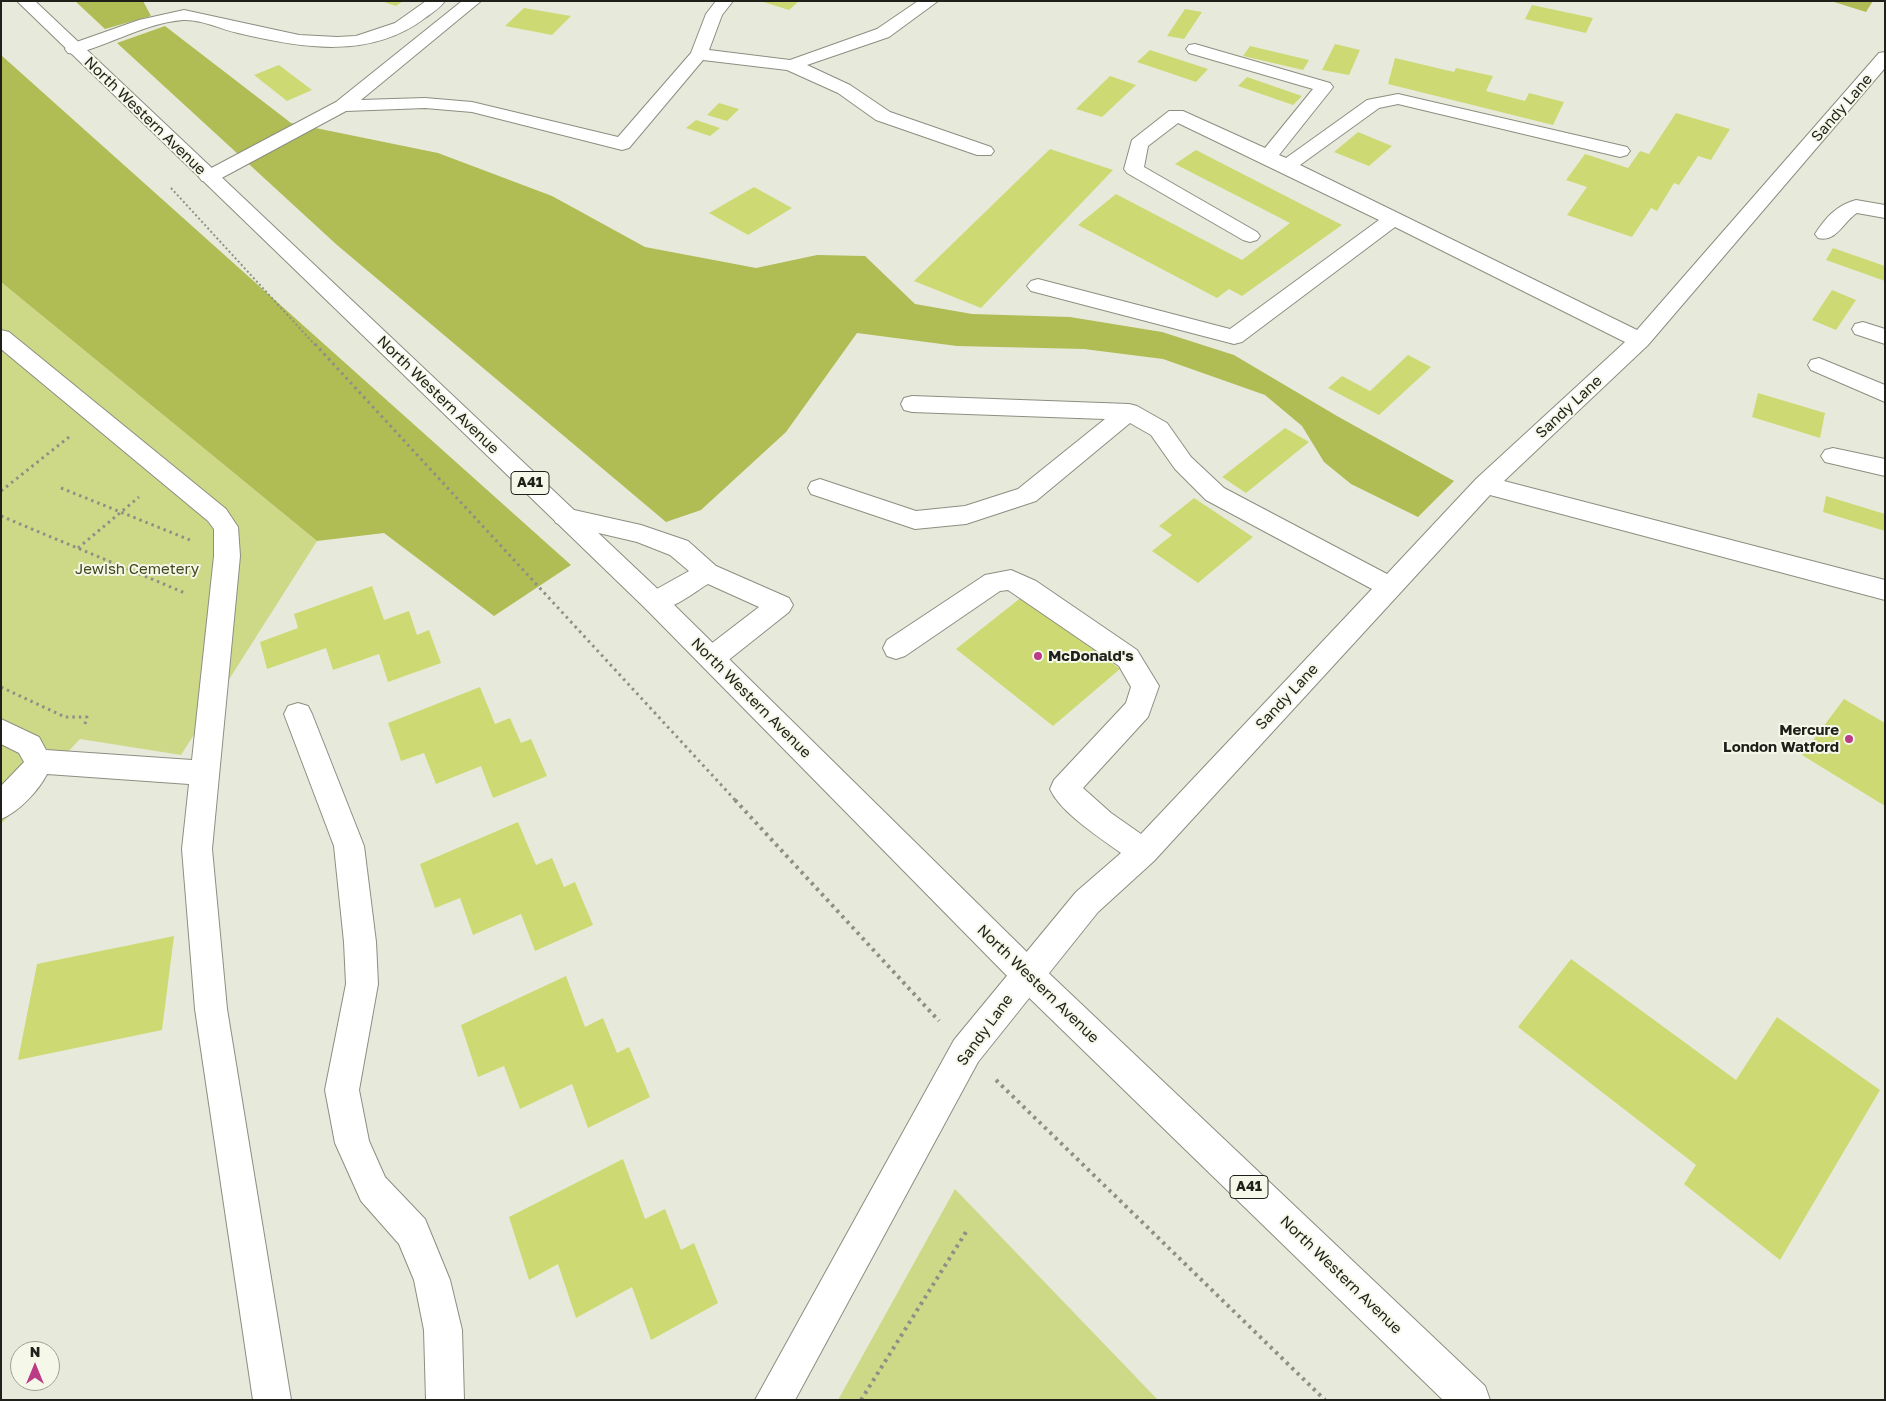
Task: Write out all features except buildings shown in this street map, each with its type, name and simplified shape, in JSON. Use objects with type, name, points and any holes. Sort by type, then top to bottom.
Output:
[{"type":"main road","name":"North Western Avenue","points":[[25,1],[655,602],[1026,974],[1471,1400]]},
{"type":"main road","points":[[74,49],[154,22],[183,15],[212,19],[233,27],[306,43],[358,42],[398,28],[437,1]]},
{"type":"main road","points":[[210,177],[342,106],[473,1]]},
{"type":"main road","points":[[342,106],[425,103],[472,107],[622,144],[699,54],[714,14],[725,1]]},
{"type":"main road","points":[[792,65],[883,33],[930,1]]},
{"type":"main road","points":[[1194,49],[1324,87],[1268,157]]},
{"type":"main road","points":[[699,54],[792,65],[844,89],[883,116],[984,151]]},
{"type":"main road","name":"Sandy Lane","points":[[774,1400],[966,1051],[1026,974],[1087,902],[1143,852],[1485,485],[1640,340],[1885,57]]},
{"type":"main road","points":[[1286,167],[1373,104],[1398,99],[1620,151]]},
{"type":"main road","points":[[1250,236],[1134,169],[1139,144],[1176,115],[1394,218],[1640,340]]},
{"type":"main road","points":[[1825,234],[1841,214],[1851,206],[1861,205],[1885,212]]},
{"type":"main road","points":[[1038,286],[1234,337],[1394,218]]},
{"type":"main road","points":[[1864,329],[1885,337]]},
{"type":"main road","points":[[1,337],[95,417],[217,515],[226,528],[227,556],[197,849],[211,1010],[272,1400]]},
{"type":"main road","points":[[1819,365],[1885,394]]},
{"type":"main road","points":[[912,404],[1129,412],[1159,429],[1183,463],[1215,494],[1390,587]]},
{"type":"main road","points":[[820,488],[915,520],[966,515],[1027,495],[1129,412]]},
{"type":"main road","points":[[1833,456],[1885,468]]},
{"type":"main road","points":[[1485,485],[1885,590]]},
{"type":"main road","points":[[565,517],[641,534],[679,548],[707,573],[780,605],[712,658]]},
{"type":"main road","points":[[655,602],[707,573]]},
{"type":"main road","points":[[896,648],[994,582],[1011,580],[1027,588],[1128,658],[1145,686],[1138,709],[1064,789],[1102,822],[1143,852]]},
{"type":"main road","points":[[298,714],[349,846],[360,942],[362,984],[342,1090],[352,1143],[373,1189],[412,1232],[432,1280],[443,1330],[444,1400]]},
{"type":"main road","points":[[1,730],[29,745],[38,761]]},
{"type":"main road","points":[[38,761],[205,774]]},
{"type":"main road","points":[[1,806],[33,773],[38,761]]},
{"type":"path","points":[[167,183],[966,1051],[1325,1400]]},
{"type":"path","points":[[1,491],[95,417]]},
{"type":"path","points":[[78,548],[167,474]]},
{"type":"path","points":[[61,488],[227,556]]},
{"type":"path","points":[[1,516],[222,609]]},
{"type":"path","points":[[860,1400],[966,1232]]},
{"type":"green space","points":[[75,1],[143,1],[151,16],[105,29]]},
{"type":"green space","points":[[1831,1],[1873,1],[1866,12]]},
{"type":"green space","points":[[165,26],[291,123],[438,153],[552,196],[645,247],[756,268],[817,255],[865,256],[915,304],[972,314],[1070,317],[1162,332],[1234,355],[1337,416],[1454,481],[1418,517],[1351,484],[1324,462],[1302,426],[1265,395],[1163,359],[1084,349],[957,346],[857,333],[786,432],[701,510],[666,522],[337,245],[117,43]]},
{"type":"green space","points":[[1,55],[571,565],[494,616],[384,533],[317,541],[1,282]]},
{"type":"green space","name":"Jewish Cemetery","points":[[1,282],[317,541],[181,755],[80,739],[1,824]]},
{"type":"green space","points":[[955,1189],[1158,1400],[838,1400]]},
{"type":"place","name":"McDonald's","points":[[1038,656]]},
{"type":"place","name":"Mercure London Watford","points":[[1849,739]]}]
